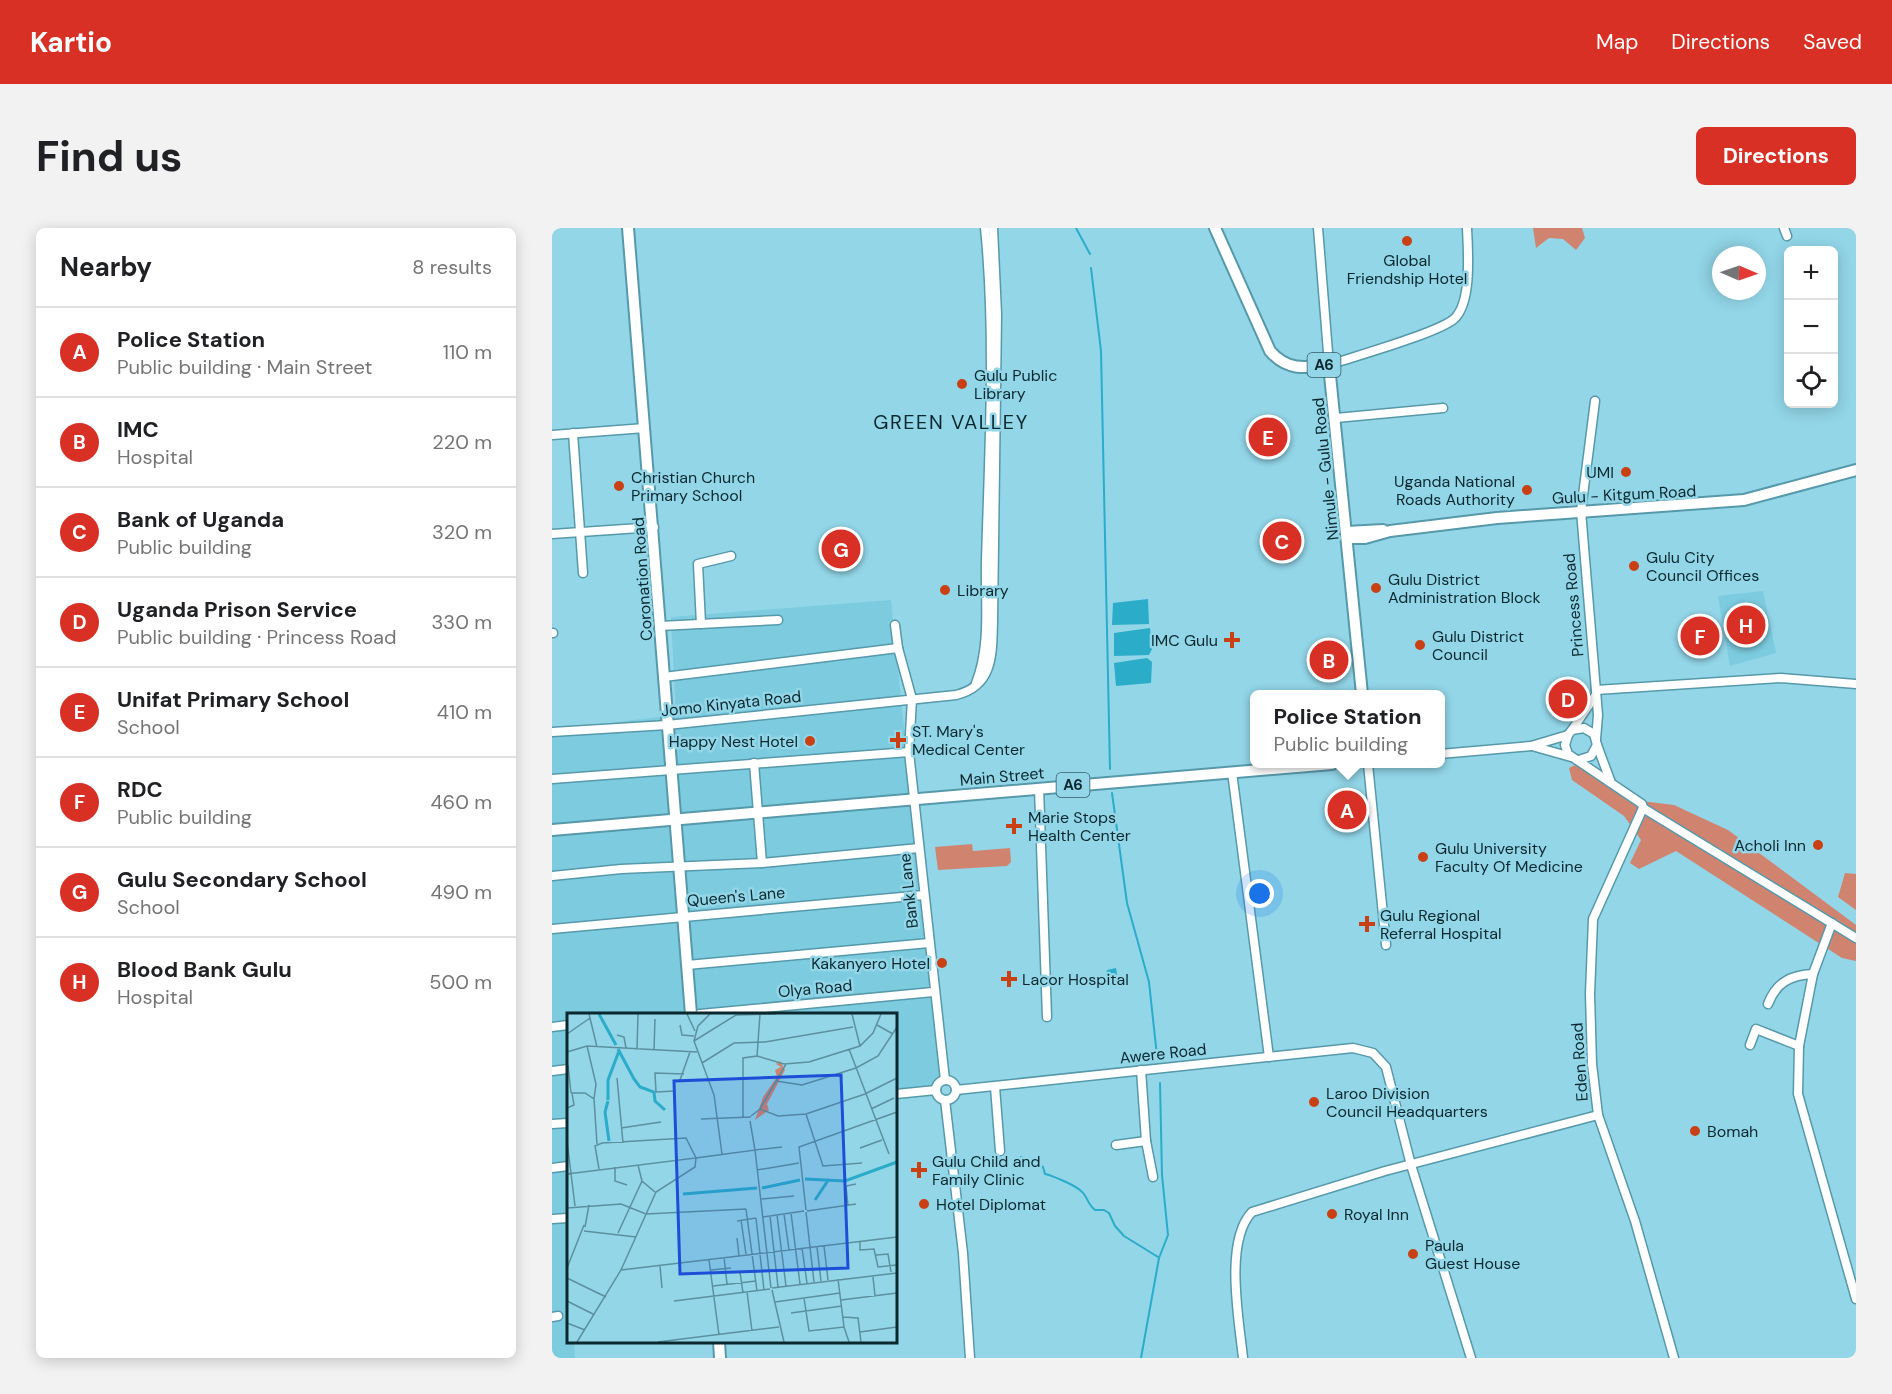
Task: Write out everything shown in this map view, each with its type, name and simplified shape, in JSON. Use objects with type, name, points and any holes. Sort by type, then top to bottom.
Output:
[{"type":"main road","name":"Coronation Road","points":[[628,228],[654,527],[670,768],[691,1013]]},
{"type":"main road","name":"A6","points":[[1215,228],[1270,351],[1284,364],[1294,367],[1329,365]]},
{"type":"main road","name":"Nimule - Gulu Road","points":[[1329,365],[1349,554]]},
{"type":"main road","name":"Gulu - Kitgum Road","points":[[1347,535],[1581,511],[1686,506],[1744,500],[1856,470]]},
{"type":"main road","points":[[1345,515],[1368,534],[1349,554]]},
{"type":"main road","name":"A6","points":[[1349,554],[1362,690]]},
{"type":"main road","name":"Main Street","points":[[675,820],[1282,768]]},
{"type":"main road","name":"A6","points":[[552,830],[675,820]]},
{"type":"main road","points":[[719,1343],[720,1358]]},
{"type":"street","points":[[985,228],[993,367]]},
{"type":"street","points":[[993,228],[993,367]]},
{"type":"street","points":[[1318,228],[1329,365],[1421,334],[1455,318],[1464,299],[1468,257],[1467,228]]},
{"type":"street","name":"Jomo Kinyata Road","points":[[552,732],[667,725],[956,695],[973,689],[982,666],[984,639],[993,367]]},
{"type":"street","name":"Princess Road","points":[[1595,401],[1581,511],[1598,715],[1597,742]]},
{"type":"street","points":[[1336,418],[1443,408]]},
{"type":"street","points":[[552,435],[645,428]]},
{"type":"street","points":[[573,433],[583,573]]},
{"type":"street","points":[[552,534],[654,527]]},
{"type":"street","points":[[701,624],[698,564],[731,556]]},
{"type":"street","points":[[660,626],[778,620]]},
{"type":"street","name":"Bank Lane","points":[[895,625],[898,648],[912,699],[909,752],[933,992],[945,1080]]},
{"type":"street","points":[[664,677],[898,648]]},
{"type":"street","points":[[1856,684],[1781,678],[1596,693],[1570,733],[1566,749],[1576,759],[1610,780],[1643,808],[1856,938]]},
{"type":"street","points":[[1445,754],[1531,746],[1570,733],[1589,730],[1597,742],[1610,780]]},
{"type":"street","points":[[1531,746],[1576,759],[1592,756],[1597,742]]},
{"type":"street","points":[[552,779],[670,768],[909,752]]},
{"type":"street","points":[[754,763],[762,863]]},
{"type":"street","points":[[1368,768],[1386,945]]},
{"type":"street","points":[[1232,772],[1269,1057]]},
{"type":"street","points":[[1040,788],[1039,837],[1047,1017]]},
{"type":"street","name":"Eden Road","points":[[1643,808],[1598,905],[1591,927],[1590,1027],[1598,1115],[1635,1221],[1674,1358]]},
{"type":"street","points":[[552,876],[762,863],[919,848]]},
{"type":"street","name":"Queen's Lane","points":[[552,929],[924,895]]},
{"type":"street","points":[[1832,923],[1813,974],[1799,1047],[1798,1094],[1856,1299]]},
{"type":"street","points":[[687,965],[928,943]]},
{"type":"street","points":[[1768,1004],[1773,991],[1783,980],[1813,974]]},
{"type":"street","name":"Olya Road","points":[[711,1013],[933,992]]},
{"type":"street","points":[[552,1027],[567,1025]]},
{"type":"street","points":[[1750,1045],[1756,1029],[1799,1047]]},
{"type":"street","name":"Awere Road","points":[[956,1090],[1353,1048],[1373,1053],[1386,1067],[1411,1165]]},
{"type":"street","points":[[552,1071],[567,1069]]},
{"type":"street","points":[[1142,1070],[1146,1141],[1153,1177]]},
{"type":"street","points":[[945,1080],[951,1082],[956,1090],[954,1096],[945,1100],[939,1097],[936,1090],[945,1080]]},
{"type":"street","points":[[994,1087],[1000,1151]]},
{"type":"street","points":[[897,1094],[936,1090]]},
{"type":"street","points":[[945,1100],[963,1253],[970,1358]]},
{"type":"street","points":[[1242,1358],[1236,1266],[1239,1235],[1247,1217],[1252,1212],[1411,1165],[1598,1115]]},
{"type":"street","points":[[552,1124],[567,1123]]},
{"type":"street","points":[[1116,1145],[1146,1141]]},
{"type":"street","points":[[1411,1165],[1471,1358]]},
{"type":"street","points":[[552,1168],[567,1166]]},
{"type":"street","points":[[552,1219],[567,1218]]},
{"type":"shaded area","points":[[1533,228],[1582,228],[1585,238],[1576,250],[1563,239],[1549,238],[1536,248]]},
{"type":"shaded area","points":[[1763,591],[1776,653],[1730,666],[1718,596]]},
{"type":"shaded area","points":[[1148,599],[1149,624],[1112,625],[1113,603]]},
{"type":"shaded area","points":[[891,600],[940,1081],[935,1085],[897,1089],[897,1013],[567,1013],[567,1343],[574,1343],[575,1358],[552,1358],[552,730],[676,715],[671,617]]},
{"type":"shaded area","points":[[1150,628],[1152,649],[1149,655],[1114,656],[1114,633]]},
{"type":"shaded area","points":[[1147,658],[1152,662],[1151,683],[1116,686],[1114,663]]},
{"type":"shaded area","points":[[1577,764],[1633,800],[1674,805],[1728,830],[1856,925],[1856,961],[1842,958],[1676,851],[1639,869],[1630,863],[1641,840],[1624,816],[1572,780],[1569,768]]},
{"type":"shaded area","points":[[972,844],[973,851],[1010,848],[1011,862],[1007,866],[938,870],[935,847]]},
{"type":"shaded area","points":[[1845,873],[1856,874],[1856,910],[1838,897]]},
{"type":"shaded area","points":[[1116,968],[1119,987],[1103,986],[1107,970]]},
{"type":"waterway","points":[[1076,228],[1090,254]]},
{"type":"waterway","points":[[1091,268],[1101,351],[1110,769]]},
{"type":"waterway","points":[[1112,793],[1127,903],[1149,982],[1157,1056]]},
{"type":"waterway","points":[[1141,1358],[1159,1258],[1168,1235],[1162,1175],[1160,1083]]},
{"type":"waterway","points":[[1021,1157],[1043,1167],[1045,1174],[1078,1189],[1095,1210],[1104,1210],[1109,1213],[1115,1226],[1124,1236],[1158,1257]]},
{"type":"place","name":"Global Friendship Hotel","points":[[1407,241]]},
{"type":"place","name":"Gulu Public Library","points":[[962,384]]},
{"type":"place","name":"Unifat Primary School","points":[[1268,437]]},
{"type":"place","name":"UMI","points":[[1626,472]]},
{"type":"place","name":"Christian Church Primary School","points":[[619,486]]},
{"type":"place","name":"Uganda National Roads Authority","points":[[1527,490]]},
{"type":"place","name":"Bank of Uganda","points":[[1282,541]]},
{"type":"place","name":"Gulu Secondary School","points":[[841,549]]},
{"type":"place","name":"Gulu City Council Offices","points":[[1634,566]]},
{"type":"place","name":"Gulu District Administration Block","points":[[1376,588]]},
{"type":"place","name":"Library","points":[[945,590]]},
{"type":"place","name":"Blood Bank Gulu","points":[[1746,625]]},
{"type":"place","name":"RDC","points":[[1700,636]]},
{"type":"place","name":"IMC Gulu","points":[[1232,640]]},
{"type":"place","name":"Gulu District Council","points":[[1420,645]]},
{"type":"place","name":"IMC","points":[[1329,660]]},
{"type":"place","name":"Uganda Prison Service","points":[[1568,699]]},
{"type":"place","name":"ST. Mary's Medical Center","points":[[898,740]]},
{"type":"place","name":"Happy Nest Hotel","points":[[810,741]]},
{"type":"place","name":"Police Station","points":[[1347,810]]},
{"type":"place","name":"Marie Stops Health Center","points":[[1014,826]]},
{"type":"place","name":"Acholi Inn","points":[[1818,845]]},
{"type":"place","name":"Gulu University Faculty Of Medicine","points":[[1423,857]]},
{"type":"place","name":"Gulu Regional Referral Hospital","points":[[1367,924]]},
{"type":"place","name":"Kakanyero Hotel","points":[[942,963]]},
{"type":"place","name":"Lacor Hospital","points":[[1009,979]]},
{"type":"place","name":"Laroo Division Council Headquarters","points":[[1314,1102]]},
{"type":"place","name":"Bomah","points":[[1695,1131]]},
{"type":"place","name":"Gulu Child and Family Clinic","points":[[919,1170]]},
{"type":"place","name":"Hotel Diplomat","points":[[924,1204]]},
{"type":"place","name":"Royal Inn","points":[[1332,1214]]},
{"type":"place","name":"Paula Guest House","points":[[1413,1254]]},
{"type":"district","name":"GREEN VALLEY","points":[[951,422]]}]
